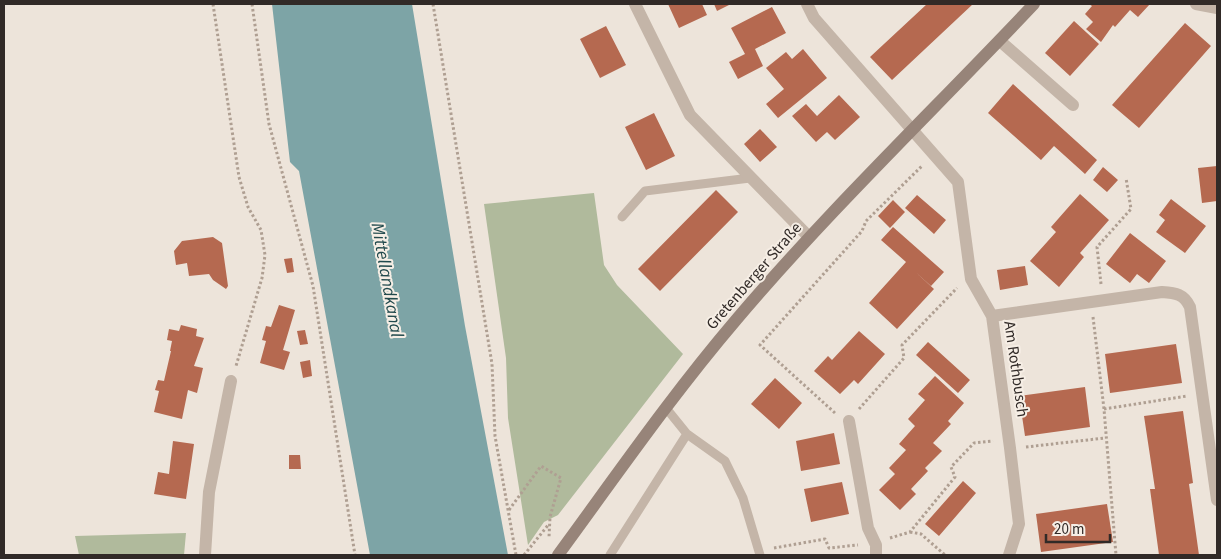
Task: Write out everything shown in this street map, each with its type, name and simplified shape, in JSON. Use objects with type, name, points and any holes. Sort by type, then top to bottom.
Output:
[{"type":"main road","name":"Gretenberger Straße","points":[[558,555],[666,408],[735,320],[810,237],[1034,4]]},
{"type":"street","points":[[635,4],[690,115],[810,237]]},
{"type":"street","name":"Am Rothbusch","points":[[807,4],[814,18],[958,182],[971,279],[992,316],[1010,444],[1019,524],[1009,555]]},
{"type":"street","points":[[1196,4],[1217,8]]},
{"type":"street","points":[[1000,41],[1073,105]]},
{"type":"street","points":[[992,316],[1162,292],[1176,293],[1186,297],[1190,307],[1217,500]]},
{"type":"street","points":[[204,555],[209,492],[231,381]]},
{"type":"street","points":[[849,421],[868,528],[876,550]]},
{"type":"lane","points":[[622,216],[644,191],[750,178]]},
{"type":"lane","points":[[666,408],[687,434],[725,461],[743,498],[760,555]]},
{"type":"lane","points":[[610,555],[687,434]]},
{"type":"path","points":[[213,4],[239,177],[248,207],[260,230],[265,255],[262,278],[231,381]]},
{"type":"path","points":[[252,4],[269,124],[313,286],[355,555]]},
{"type":"path","points":[[433,4],[492,364],[495,436],[516,555]]},
{"type":"path","points":[[934,154],[866,221],[862,231],[760,345],[833,412],[849,421],[904,358],[902,345],[956,288],[971,279]]},
{"type":"path","points":[[1116,555],[1105,438],[1096,300],[1097,247],[1130,209],[1126,178]]},
{"type":"path","points":[[1104,408],[1202,395]]},
{"type":"path","name":"Am Rothbusch","points":[[774,548],[825,539],[829,548],[876,550],[910,532],[955,477],[951,468],[974,443],[1010,444],[1105,438]]},
{"type":"path","points":[[508,510],[541,466],[561,478],[550,524],[549,537]]},
{"type":"path","points":[[524,555],[550,524]]},
{"type":"path","points":[[910,532],[921,534],[945,555]]},
{"type":"green space","points":[[594,193],[604,265],[617,285],[683,354],[558,515],[544,522],[528,545],[508,418],[506,358],[484,204]]},
{"type":"green space","points":[[186,533],[184,555],[79,555],[75,536]]},
{"type":"water","name":"Mittellandkanal","points":[[272,4],[412,4],[465,326],[508,555],[370,555],[299,171],[290,162]]},
{"type":"building","points":[[668,4],[702,4],[707,15],[679,28]]},
{"type":"building","points":[[714,4],[731,4],[717,11]]},
{"type":"building","points":[[927,4],[973,4],[892,80],[870,57]]},
{"type":"building","points":[[1089,4],[1150,4],[1138,17],[1130,10],[1115,27],[1113,25],[1101,42],[1086,29],[1093,22],[1085,14],[1092,6]]},
{"type":"building","points":[[772,7],[786,33],[755,49],[763,66],[738,79],[729,62],[745,54],[731,28]]},
{"type":"building","points":[[1074,21],[1099,44],[1070,76],[1045,53]]},
{"type":"building","points":[[1185,23],[1211,46],[1139,128],[1112,105]]},
{"type":"building","points":[[606,26],[626,65],[600,78],[580,39]]},
{"type":"building","points":[[803,49],[827,78],[778,118],[766,104],[784,89],[766,68],[786,52],[792,59]]},
{"type":"building","points":[[1013,84],[1097,160],[1085,174],[1054,146],[1041,160],[988,113]]},
{"type":"building","points":[[839,95],[860,117],[835,140],[827,132],[816,142],[792,116],[806,104],[817,116]]},
{"type":"building","points":[[654,113],[675,156],[646,170],[625,127]]},
{"type":"building","points":[[760,129],[777,147],[760,162],[744,144]]},
{"type":"building","points":[[1217,166],[1217,201],[1202,203],[1198,168]]},
{"type":"building","points":[[1103,167],[1118,180],[1107,192],[1093,180]]},
{"type":"building","points":[[716,190],[738,212],[660,291],[638,269]]},
{"type":"building","points":[[1080,194],[1109,220],[1080,253],[1084,257],[1059,287],[1030,261],[1056,232],[1051,227]]},
{"type":"building","points":[[917,195],[946,220],[934,234],[905,208]]},
{"type":"building","points":[[1171,199],[1206,226],[1185,253],[1156,232],[1165,220],[1159,215]]},
{"type":"building","points":[[893,200],[905,212],[890,228],[878,216]]},
{"type":"building","points":[[893,227],[944,272],[931,286],[913,270],[934,289],[897,329],[869,303],[906,262],[881,240]]},
{"type":"building","points":[[1130,233],[1166,261],[1149,283],[1137,274],[1130,283],[1106,264]]},
{"type":"building","points":[[213,237],[222,243],[228,286],[226,289],[213,280],[209,274],[189,276],[187,263],[176,265],[174,251],[182,241]]},
{"type":"building","points":[[292,258],[294,272],[287,273],[284,259]]},
{"type":"building","points":[[1025,266],[1028,285],[1000,290],[997,270]]},
{"type":"building","points":[[279,305],[295,310],[283,350],[290,352],[284,370],[260,363],[266,341],[262,340],[266,326],[271,327]]},
{"type":"building","points":[[181,325],[197,329],[196,336],[204,338],[194,366],[203,368],[197,393],[188,390],[182,419],[154,412],[159,391],[155,390],[158,380],[164,381],[171,351],[172,341],[167,340],[169,329],[179,331]]},
{"type":"building","points":[[305,330],[308,344],[300,345],[297,331]]},
{"type":"building","points":[[859,331],[885,354],[858,384],[854,380],[840,394],[814,371],[828,356],[832,360]]},
{"type":"building","points":[[928,342],[970,380],[958,393],[916,355]]},
{"type":"building","points":[[1176,344],[1182,383],[1110,393],[1105,354]]},
{"type":"building","points":[[310,360],[312,376],[303,378],[300,362]]},
{"type":"building","points":[[935,376],[964,403],[948,421],[951,424],[933,443],[942,451],[925,468],[928,471],[911,489],[916,494],[900,510],[879,490],[895,474],[889,468],[906,450],[899,444],[915,426],[908,419],[925,400],[918,394]]},
{"type":"building","points":[[775,378],[802,403],[779,429],[751,404]]},
{"type":"building","points":[[1085,387],[1090,427],[1025,436],[1019,396]]},
{"type":"building","points":[[1183,411],[1193,483],[1189,484],[1199,555],[1159,555],[1150,489],[1155,489],[1144,416]]},
{"type":"building","points":[[834,433],[840,464],[801,471],[796,441]]},
{"type":"building","points":[[173,441],[194,444],[186,499],[154,494],[158,472],[169,474]]},
{"type":"building","points":[[289,455],[300,455],[301,469],[289,469]]},
{"type":"building","points":[[963,481],[976,493],[939,536],[925,524]]},
{"type":"building","points":[[842,482],[849,514],[811,522],[804,489]]},
{"type":"building","points":[[1107,504],[1113,542],[1041,552],[1036,514]]}]
